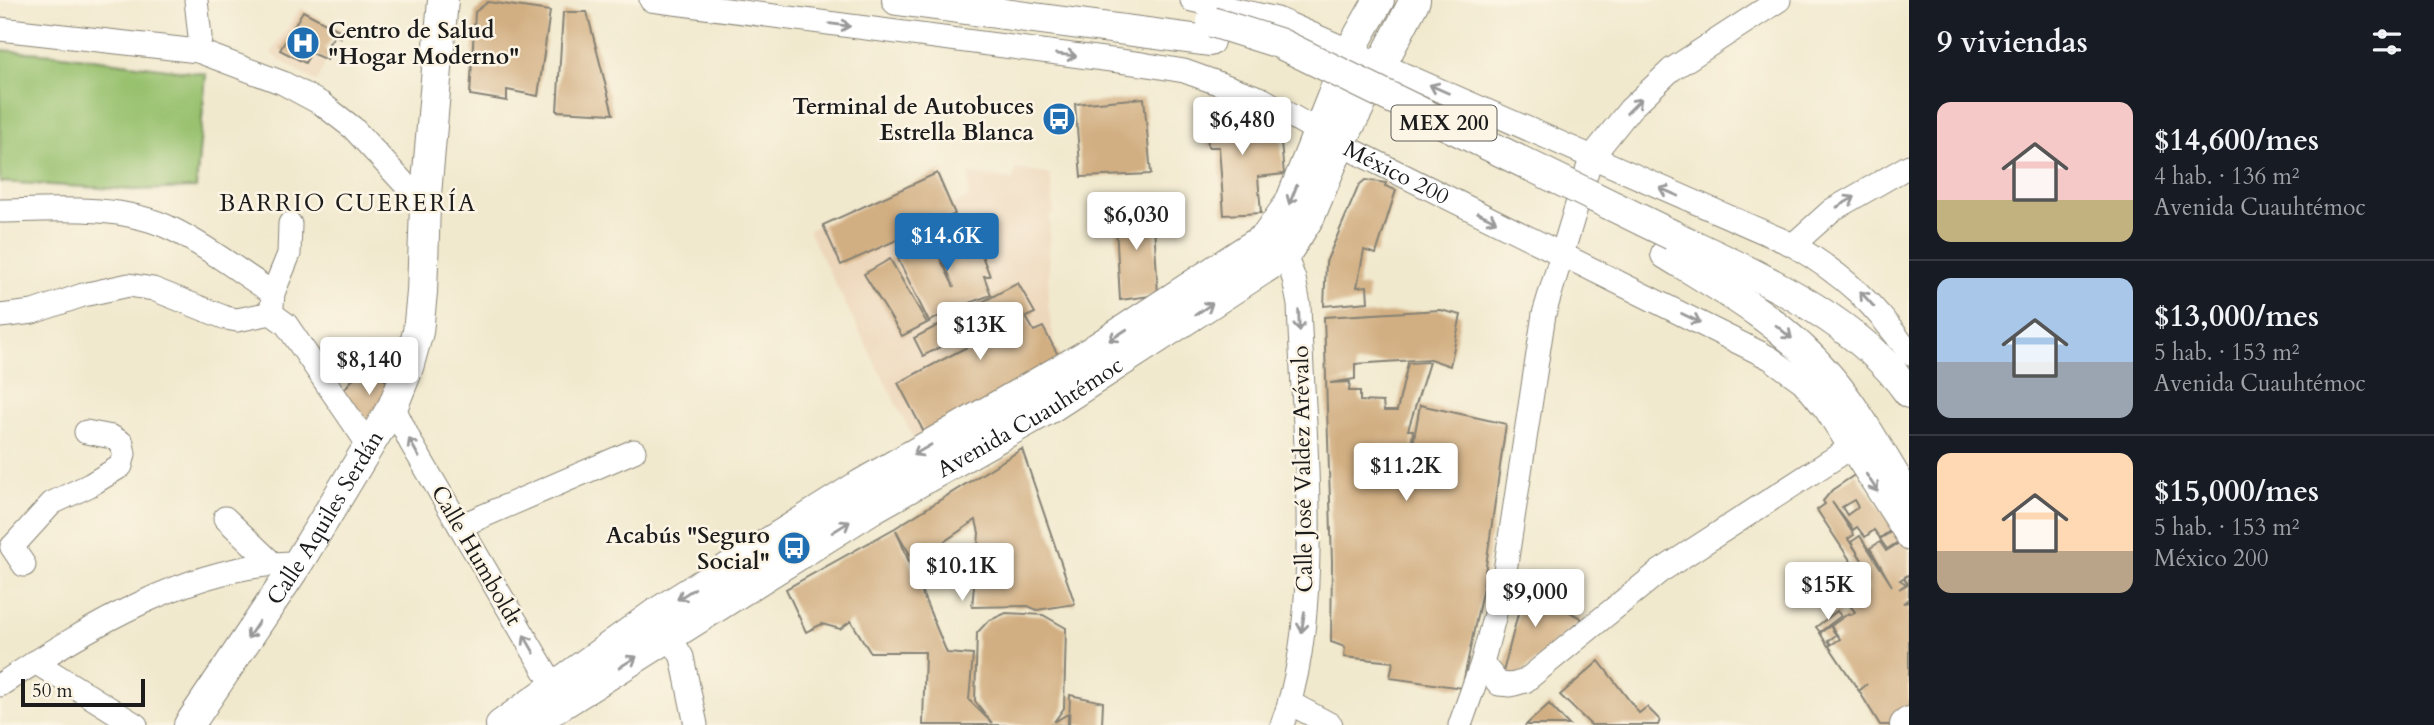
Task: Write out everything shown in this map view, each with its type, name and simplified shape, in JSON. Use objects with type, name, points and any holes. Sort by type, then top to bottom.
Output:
[{"type":"main road","name":"Calle Aquiles Serdán","points":[[189,725],[285,563],[370,447],[393,406],[407,371],[418,332],[422,292],[426,195],[443,0]]},
{"type":"main road","name":"MEX 200","points":[[897,0],[1210,32]]},
{"type":"main road","name":"MEX 200","points":[[1048,0],[1279,43],[1669,245],[1783,289],[1822,312],[1860,342],[1909,393]]},
{"type":"main road","name":"Avenida Cuauhtémoc","points":[[663,624],[1050,408],[1285,255],[1310,216],[1351,49],[1379,0]]},
{"type":"main road","name":"Avenida Cuauhtémoc","points":[[529,725],[560,696],[860,485],[1083,358],[1266,237],[1290,204],[1328,138],[1380,63],[1415,0]]},
{"type":"main road","name":"MEX 200","points":[[1669,245],[1753,306],[1798,343],[1830,378],[1909,499]]},
{"type":"main road","name":"Avenida Cuauhtémoc","points":[[501,725],[560,696]]},
{"type":"main road","points":[[1905,725],[1909,722]]},
{"type":"street","points":[[196,0],[199,44]]},
{"type":"street","name":"México 200","points":[[651,0],[1184,71],[1262,99],[1328,138],[1770,358],[1802,382],[1826,410],[1909,539]]},
{"type":"street","points":[[1192,0],[1277,19],[1351,49],[1591,158],[1793,245],[1830,267],[1859,290],[1909,353]]},
{"type":"street","points":[[1460,725],[1482,663],[1503,584],[1544,314],[1560,253],[1591,158],[1630,109],[1671,70],[1779,0]]},
{"type":"street","points":[[0,16],[199,44],[276,66],[328,94],[386,141],[426,195]]},
{"type":"street","points":[[0,29],[199,44]]},
{"type":"street","points":[[1793,245],[1832,210],[1909,166]]},
{"type":"street","points":[[0,211],[50,210],[139,217],[171,229],[272,303],[370,447]]},
{"type":"street","points":[[0,316],[33,312],[92,293],[129,285],[153,289],[237,320],[272,303],[289,254],[290,224]]},
{"type":"street","name":"Calle José Valdez Arévalo","points":[[1282,725],[1290,703],[1304,614],[1307,535],[1299,305],[1294,279],[1285,255]]},
{"type":"street","name":"Calle Humboldt","points":[[393,406],[560,696]]},
{"type":"street","points":[[12,554],[52,503],[121,466],[124,454],[122,443],[86,432]]},
{"type":"street","points":[[1482,663],[1489,676],[1499,684],[1511,685],[1525,681],[1659,572],[1850,447]]},
{"type":"street","points":[[460,526],[634,451]]},
{"type":"street","points":[[225,518],[285,563]]},
{"type":"street","points":[[0,685],[35,662],[149,598],[285,563]]},
{"type":"street","points":[[663,624],[685,668],[696,725]]},
{"type":"street","points":[[35,662],[136,725]]},
{"type":"street","points":[[1290,703],[1331,725]]},
{"type":"shaded area","name":"Centro de Salud \"Hogar Moderno\"","points":[[300,8],[344,31],[341,38],[334,35],[325,48],[330,52],[317,82],[271,54]]},
{"type":"shaded area","points":[[1016,169],[1050,175],[1054,214],[1050,215],[1048,304],[1055,346],[1064,366],[918,447],[808,230],[942,170],[952,205],[968,198],[970,173],[1013,181]]},
{"type":"green space","points":[[0,50],[55,54],[206,74],[196,188],[134,190],[0,182]]},
{"type":"building","points":[[488,2],[550,11],[538,96],[507,90],[507,101],[470,95],[475,12]]},
{"type":"building","name":"Centro de Salud \"Hogar Moderno\"","points":[[303,11],[341,31],[341,38],[335,35],[325,49],[330,52],[327,60],[311,53],[305,63],[280,50]]},
{"type":"building","points":[[563,12],[587,12],[613,114],[557,111]]},
{"type":"building","points":[[1144,98],[1151,174],[1081,177],[1075,104]]},
{"type":"building","points":[[1205,99],[1229,105],[1230,118],[1256,115],[1257,130],[1270,130],[1281,143],[1284,174],[1258,177],[1261,213],[1224,215],[1219,147],[1208,147]]},
{"type":"building","points":[[937,173],[955,214],[841,265],[823,225]]},
{"type":"building","points":[[1365,180],[1386,183],[1385,186],[1396,190],[1376,254],[1364,250],[1357,287],[1367,286],[1368,302],[1324,306],[1326,262],[1359,185]]},
{"type":"building","points":[[1115,206],[1153,206],[1158,295],[1120,300]]},
{"type":"building","points":[[962,226],[970,245],[977,243],[990,276],[984,276],[991,295],[961,306],[960,304],[929,322],[898,259],[931,240],[954,287],[934,237]]},
{"type":"building","points":[[890,259],[927,323],[902,336],[864,274]]},
{"type":"building","points":[[1018,283],[1035,313],[1026,317],[1034,331],[1043,327],[1064,366],[927,438],[898,383],[992,334],[991,329],[986,332],[982,325],[923,356],[914,338]]},
{"type":"building","points":[[1440,310],[1461,315],[1450,366],[1430,359],[1355,364],[1355,379],[1330,383],[1350,382],[1349,391],[1360,391],[1360,401],[1383,402],[1384,411],[1397,411],[1408,363],[1429,362],[1408,430],[1413,430],[1411,455],[1420,405],[1506,424],[1483,587],[1462,688],[1390,678],[1393,662],[1344,657],[1345,647],[1331,642],[1332,562],[1324,317]]},
{"type":"building","points":[[361,369],[396,385],[374,435],[342,392]]},
{"type":"building","points":[[1022,449],[1075,604],[1037,610],[1028,606],[972,607],[976,566],[972,549],[978,546],[979,533],[976,520],[914,562],[896,530],[947,653],[973,655],[969,700],[992,723],[975,701],[977,633],[988,621],[1006,613],[1043,615],[1066,628],[1064,708],[1054,722],[1068,714],[1068,725],[923,725],[925,652],[870,652],[851,621],[840,629],[822,624],[806,632],[786,589],[895,528]]},
{"type":"building","points":[[1856,474],[1894,528],[1880,538],[1874,530],[1865,537],[1857,527],[1853,530],[1832,502],[1854,535],[1848,539],[1862,560],[1851,542],[1860,536],[1892,586],[1870,548],[1880,542],[1886,551],[1906,539],[1909,543],[1909,574],[1900,580],[1906,584],[1899,589],[1908,584],[1904,578],[1909,575],[1909,599],[1903,603],[1909,602],[1909,713],[1890,725],[1880,725],[1829,646],[1840,639],[1831,626],[1849,613],[1851,615],[1855,612],[1848,603],[1869,589],[1817,510],[1825,504],[1823,501],[1832,490]],"holes":[[[1854,500],[1858,507],[1847,515],[1842,507]]]},
{"type":"building","points":[[1894,530],[1901,540],[1887,549],[1880,539]]},
{"type":"building","points":[[1529,571],[1541,573],[1536,593],[1582,619],[1510,683],[1502,676]]},
{"type":"building","points":[[1837,611],[1841,616],[1820,632],[1816,627]]},
{"type":"building","points":[[1830,626],[1836,635],[1828,641],[1831,644],[1828,646],[1820,633]]},
{"type":"building","points":[[1599,661],[1639,713],[1647,707],[1660,720],[1658,725],[1591,725],[1560,695]]},
{"type":"building","points":[[1070,695],[1103,702],[1102,725],[1069,725]]},
{"type":"building","points":[[1549,704],[1569,725],[1526,725]]},
{"type":"place","name":"Centro de Salud \"Hogar Moderno\"","points":[[303,43]]},
{"type":"place","name":"Terminal de Autobuces Estrella Blanca","points":[[1059,119]]},
{"type":"place","name":"Acabús \"Seguro Social\"","points":[[794,548]]},
{"type":"district","name":"BARRIO CUERERÍA","points":[[348,203]]}]
